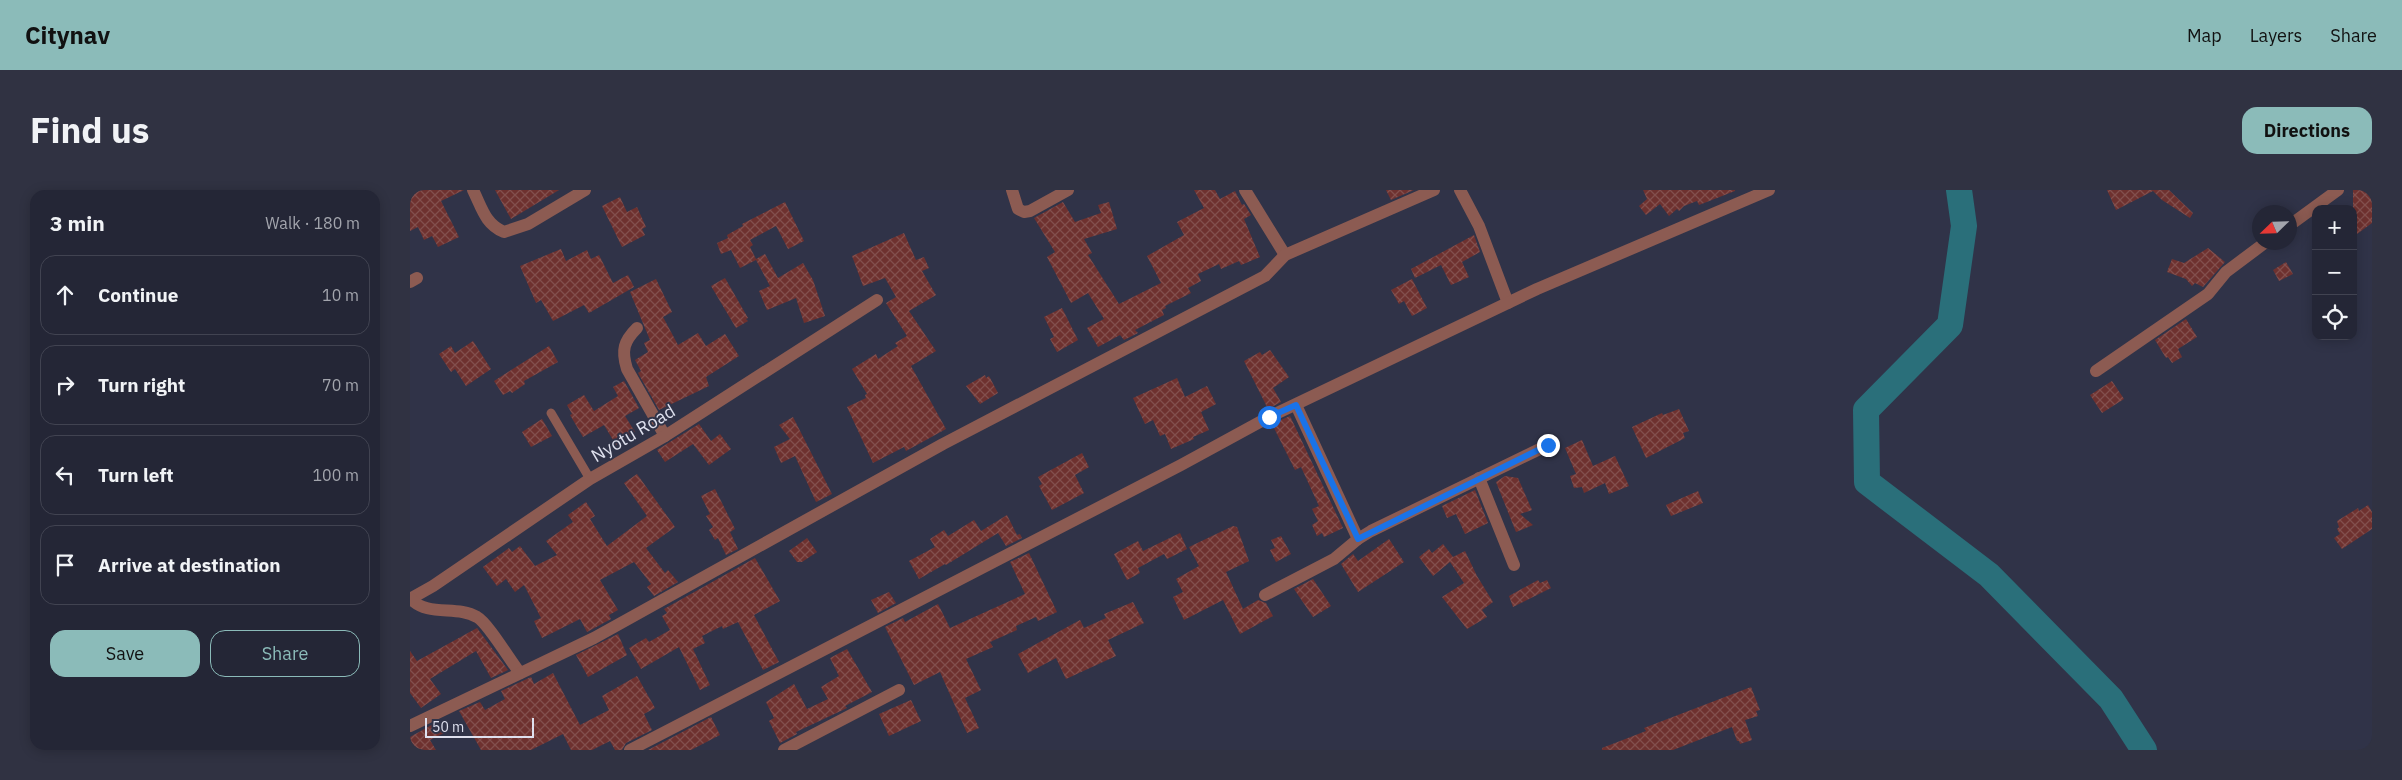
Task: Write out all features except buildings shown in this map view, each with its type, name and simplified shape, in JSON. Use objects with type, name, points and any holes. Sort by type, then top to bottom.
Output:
[{"type":"street","points":[[473,190],[487,220],[493,228],[504,232],[528,224],[585,190]]},
{"type":"street","points":[[1012,190],[1018,209],[1024,212],[1030,211],[1068,190]]},
{"type":"street","points":[[1245,190],[1285,256]]},
{"type":"street","points":[[410,726],[594,638],[943,444],[1266,276],[1285,256],[1434,190]]},
{"type":"street","points":[[1460,190],[1479,226],[1508,303]]},
{"type":"street","points":[[630,750],[1172,470],[1269,417],[1537,289],[1769,190]]},
{"type":"street","points":[[2297,220],[2338,190]]},
{"type":"street","points":[[2096,371],[2208,294],[2226,272],[2255,250]]},
{"type":"street","name":"Nyotu Road","points":[[411,599],[590,479],[664,436],[877,300]]},
{"type":"street","points":[[637,328],[623,346],[624,358],[627,368],[664,436]]},
{"type":"street","points":[[1296,405],[1358,539]]},
{"type":"street","points":[[1265,595],[1334,559],[1358,539],[1548,445]]},
{"type":"street","points":[[1478,478],[1514,565]]},
{"type":"street","points":[[411,599],[424,608],[461,611],[479,618],[520,673]]},
{"type":"street","points":[[784,750],[898,690]]},
{"type":"lane","points":[[551,413],[590,479]]},
{"type":"waterway","points":[[1959,190],[1964,226],[1950,325],[1866,410],[1867,482],[1989,575],[2111,699],[2144,750]]},
{"type":"route","points":[[1269,417],[1296,405],[1355,528],[1358,539],[1548,445]]}]
